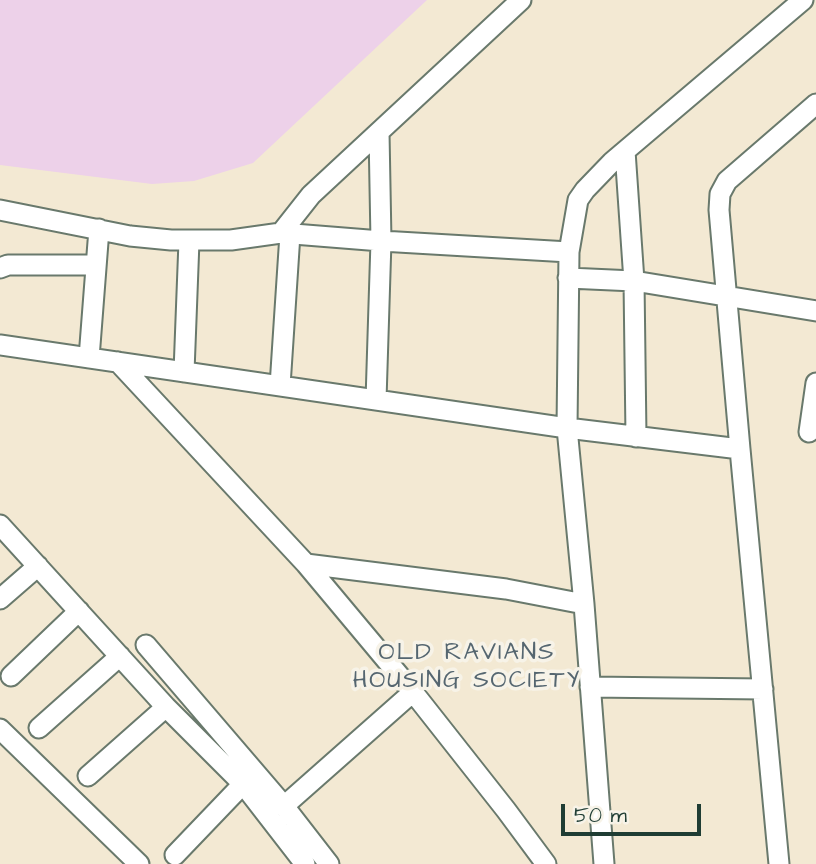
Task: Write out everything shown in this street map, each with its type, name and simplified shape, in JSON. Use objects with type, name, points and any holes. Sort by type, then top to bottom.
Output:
[{"type":"street","points":[[280,386],[285,233],[311,195],[521,0]]},
{"type":"street","points":[[604,864],[568,428],[569,252],[578,200],[625,151],[803,0]]},
{"type":"street","points":[[779,864],[719,210],[720,194],[727,181],[816,104]]},
{"type":"street","points":[[376,400],[381,241],[379,132]]},
{"type":"street","points":[[625,151],[635,281],[636,437]]},
{"type":"street","points":[[0,210],[130,236],[188,241],[231,240],[285,233],[569,252]]},
{"type":"street","points":[[89,358],[99,229]]},
{"type":"street","points":[[184,372],[188,241]]},
{"type":"street","points":[[0,268],[8,265],[96,265]]},
{"type":"street","points":[[568,278],[635,281],[816,311]]},
{"type":"street","points":[[0,345],[568,428],[740,449]]},
{"type":"street","points":[[118,362],[306,564],[413,692],[546,864]]},
{"type":"street","points":[[810,432],[816,383]]},
{"type":"street","points":[[0,525],[166,707],[243,784],[305,864]]},
{"type":"street","points":[[306,564],[506,589],[584,604]]},
{"type":"street","points":[[0,599],[38,566]]},
{"type":"street","points":[[11,676],[79,611]]},
{"type":"street","points":[[146,645],[284,806],[329,864]]},
{"type":"street","points":[[39,728],[120,656]]},
{"type":"street","points":[[590,687],[763,689]]},
{"type":"street","points":[[284,806],[413,692]]},
{"type":"street","points":[[88,776],[166,707]]},
{"type":"street","points":[[0,729],[139,864]]},
{"type":"street","points":[[175,855],[243,784]]},
{"type":"shaded area","points":[[0,0],[427,0],[253,163],[194,181],[152,184],[0,165]]},
{"type":"district","name":"OLD RAVIANS HOUSING SOCIETY","points":[[467,668]]}]
